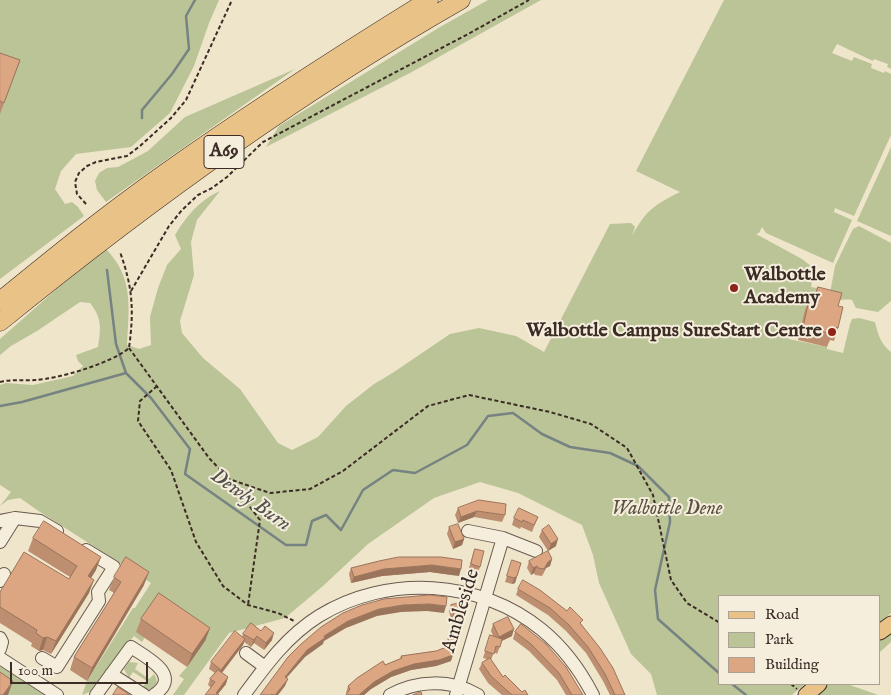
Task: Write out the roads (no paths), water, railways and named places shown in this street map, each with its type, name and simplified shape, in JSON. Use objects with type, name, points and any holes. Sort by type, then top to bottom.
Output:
[{"type":"highway","name":"A69","points":[[0,301],[83,234],[164,173],[263,106],[429,0]]},
{"type":"highway","name":"A69","points":[[0,322],[83,255],[174,187],[271,119],[461,0]]},
{"type":"highway","name":"A69","points":[[0,289],[83,234]]},
{"type":"highway","name":"A69","points":[[0,332],[83,255]]},
{"type":"main road","points":[[806,695],[818,685]]},
{"type":"street","points":[[0,542],[15,518]]},
{"type":"street","points":[[0,521],[15,518],[40,521],[114,567],[98,592],[99,601],[57,668],[42,658]]},
{"type":"street","points":[[468,531],[503,538],[536,551]]},
{"type":"street","name":"Ambleside","points":[[457,691],[503,538]]},
{"type":"street","points":[[244,695],[283,645],[318,617],[342,604],[368,594],[384,590],[420,587],[457,591],[485,599],[514,611],[552,639],[576,665],[593,695]]},
{"type":"street","points":[[0,638],[2,642],[0,649]]},
{"type":"street","points":[[96,695],[131,647],[163,670],[165,683],[154,695]]},
{"type":"street","points":[[246,653],[264,667]]},
{"type":"street","points":[[0,658],[57,695]]},
{"type":"street","points":[[111,674],[144,695]]},
{"type":"street","points":[[390,695],[428,682],[439,683],[457,691],[478,695]]},
{"type":"waterway","name":"Dewly Burn","points":[[142,118],[142,110],[172,74],[189,49],[186,16],[195,0]]},
{"type":"waterway","name":"Dewly Burn","points":[[107,270],[116,344],[126,373],[151,398],[190,449],[185,474],[286,545],[306,545],[312,521],[326,515],[341,530],[363,490],[393,470],[415,473],[467,445],[488,416],[513,413],[542,434],[570,447],[610,453],[638,466],[669,497],[670,522],[655,590],[658,619],[718,672]]},
{"type":"waterway","points":[[0,406],[22,402],[126,373]]},
{"type":"waterway","name":"Dewly Burn","points":[[733,685],[746,695]]},
{"type":"place","name":"Walbottle Academy","points":[[734,288]]},
{"type":"place","name":"Walbottle Campus SureStart Centre","points":[[832,332]]},
{"type":"park label","name":"Walbottle Dene","points":[[667,510]]}]
